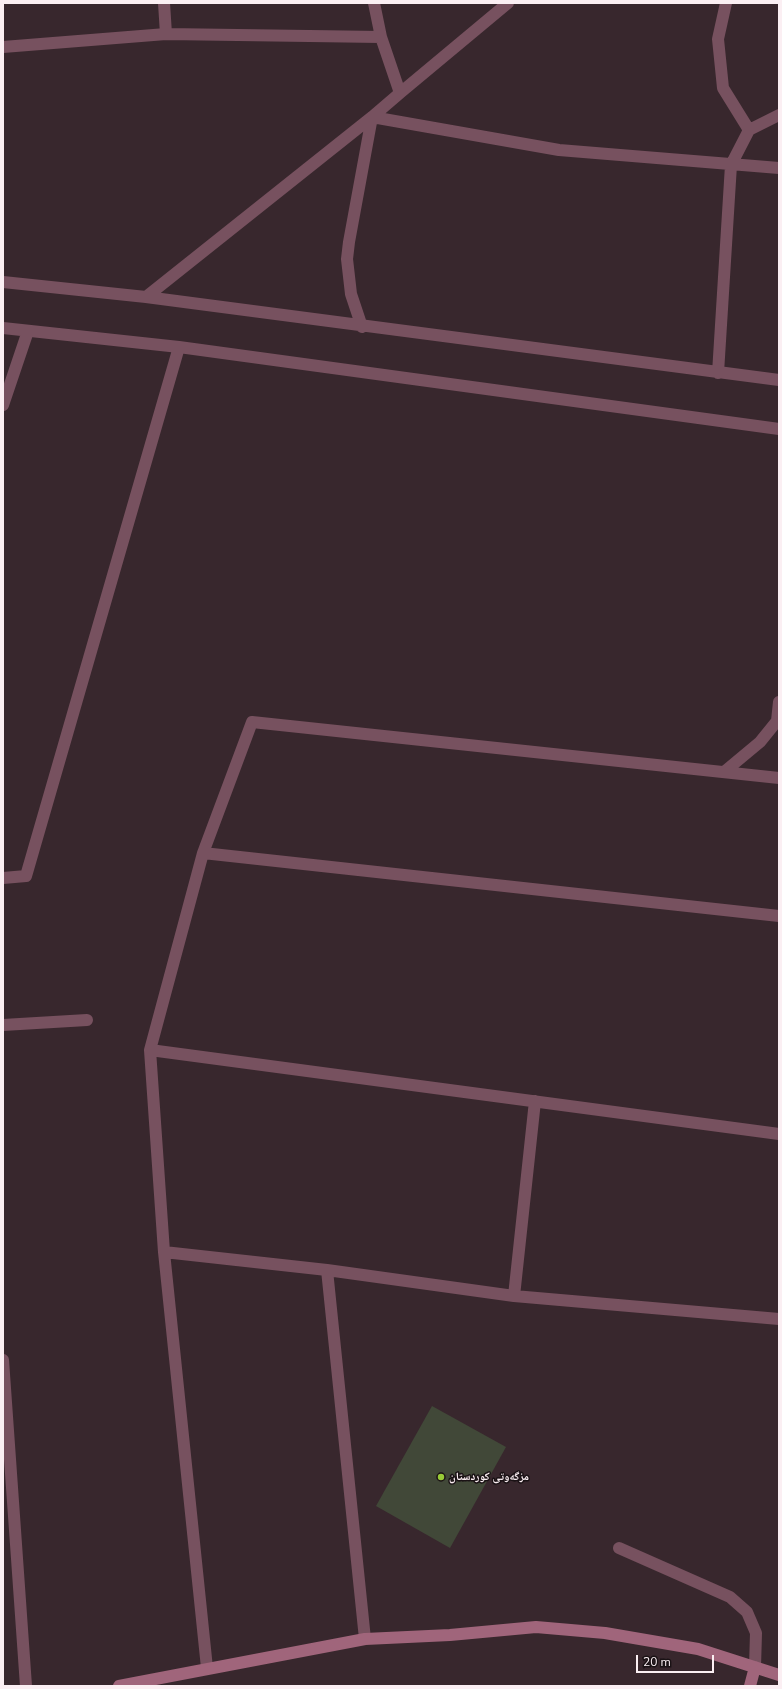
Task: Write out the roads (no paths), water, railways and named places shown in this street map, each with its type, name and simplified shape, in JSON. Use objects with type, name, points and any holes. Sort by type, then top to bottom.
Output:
[{"type":"street","points":[[164,3],[166,34]]},
{"type":"street","points":[[374,3],[381,37],[400,93]]},
{"type":"street","points":[[146,297],[372,118],[508,3]]},
{"type":"street","points":[[726,3],[718,39],[723,88],[749,130]]},
{"type":"street","points":[[3,47],[166,34],[381,37]]},
{"type":"street","points":[[718,373],[731,165],[749,130],[779,116]]},
{"type":"street","points":[[372,118],[559,150],[779,168]]},
{"type":"street","points":[[362,327],[350,294],[348,259],[349,242],[372,118]]},
{"type":"street","points":[[3,282],[146,297],[362,327],[779,380]]},
{"type":"street","points":[[3,328],[179,347],[779,429]]},
{"type":"street","points":[[3,405],[28,331]]},
{"type":"street","points":[[3,878],[26,876],[179,347]]},
{"type":"street","points":[[724,772],[760,742],[777,721],[779,702]]},
{"type":"street","points":[[207,1668],[164,1252],[150,1050],[203,853],[252,722],[779,778]]},
{"type":"street","points":[[203,853],[779,916]]},
{"type":"street","points":[[3,1025],[87,1020]]},
{"type":"street","points":[[150,1050],[779,1134]]},
{"type":"street","points":[[514,1296],[535,1101]]},
{"type":"street","points":[[164,1252],[327,1270],[514,1296],[779,1318]]},
{"type":"street","points":[[327,1270],[365,1639]]},
{"type":"street","points":[[3,1360],[26,1686]]},
{"type":"street","points":[[619,1548],[730,1597],[747,1612],[756,1633],[755,1667],[750,1686]]},
{"type":"street","points":[[119,1686],[365,1639],[450,1635],[536,1628],[605,1633],[698,1649],[779,1675]]},
{"type":"place","name":"مزگەوتی کوردستان","points":[[441,1477]]}]
